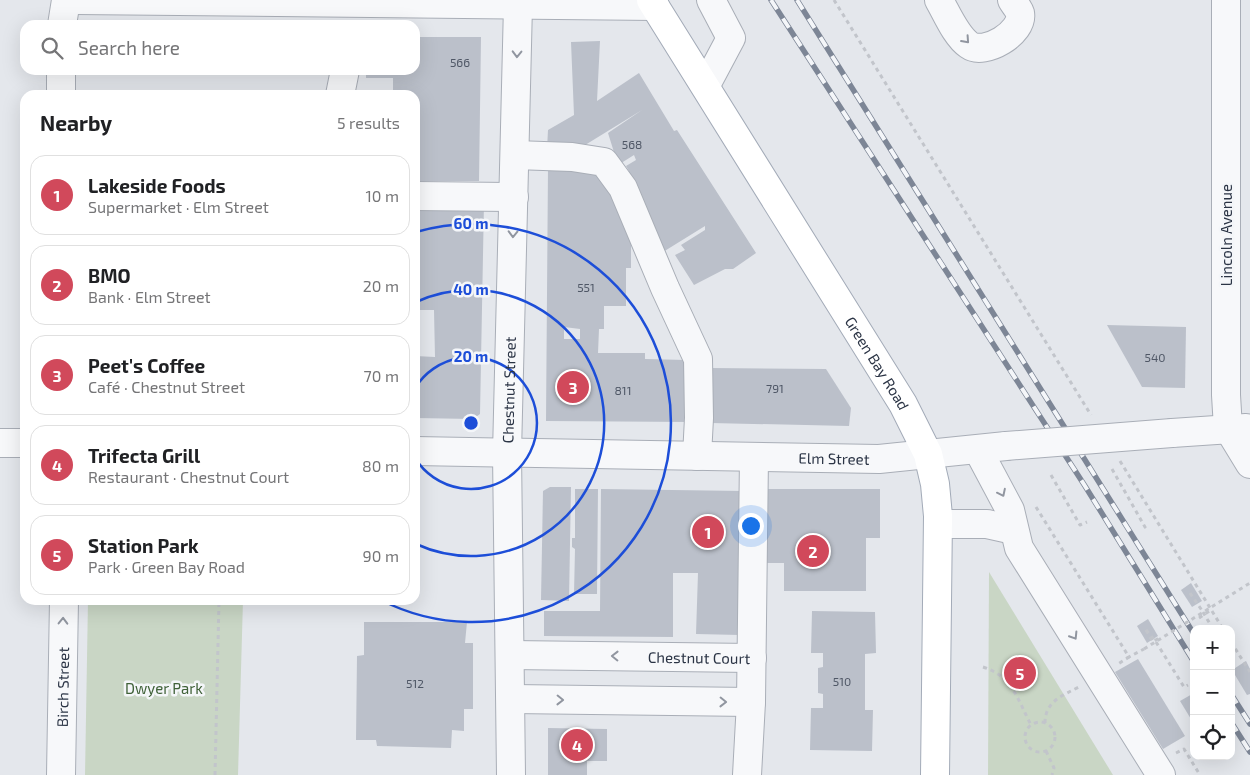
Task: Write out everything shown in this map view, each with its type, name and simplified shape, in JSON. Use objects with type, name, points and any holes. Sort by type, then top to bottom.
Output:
[{"type":"main road","name":"Green Bay Road","points":[[653,3],[706,85],[903,404],[928,454],[935,484],[938,524],[935,775]]},
{"type":"street","points":[[63,20],[66,0]]},
{"type":"street","points":[[75,0],[349,14],[518,5],[653,3]]},
{"type":"street","points":[[706,85],[731,38],[711,0]]},
{"type":"street","points":[[939,0],[964,41],[977,49],[985,49],[1015,32],[1020,12],[1012,0]]},
{"type":"street","name":"Lincoln Avenue","points":[[1226,0],[1239,428]]},
{"type":"street","name":"Chestnut Street","points":[[511,775],[512,699],[507,452],[518,5]]},
{"type":"street","points":[[61,75],[61,90]]},
{"type":"street","points":[[341,90],[344,75]]},
{"type":"street","points":[[514,155],[572,157],[604,162],[623,188],[665,288],[698,359],[699,418],[697,456]]},
{"type":"street","points":[[420,196],[514,197]]},
{"type":"street","points":[[1239,428],[1250,464]]},
{"type":"street","name":"Elm Street","points":[[420,451],[879,459],[1006,446],[1239,428]]},
{"type":"street","points":[[0,443],[20,443]]},
{"type":"street","points":[[978,450],[1010,510],[1019,548],[1108,671],[1165,766]]},
{"type":"street","points":[[752,658],[754,457]]},
{"type":"street","points":[[938,524],[987,524],[1014,530]]},
{"type":"street","name":"Birch Street","points":[[61,775],[64,605]]},
{"type":"street","name":"Chestnut Court","points":[[511,655],[752,658],[747,775]]},
{"type":"street","points":[[512,699],[751,702]]},
{"type":"path","points":[[834,0],[1097,424]]},
{"type":"path","points":[[1117,458],[1220,625]]},
{"type":"path","points":[[1112,469],[1145,527],[1142,528]]},
{"type":"path","points":[[1051,475],[1080,526],[1087,522]]},
{"type":"path","points":[[1035,506],[1129,657]]},
{"type":"path","points":[[1045,723],[1045,712],[1050,704],[1156,642],[1250,582]]},
{"type":"path","points":[[1194,610],[1198,607],[1190,593],[1211,625]]},
{"type":"path","points":[[215,775],[219,605]]},
{"type":"path","points":[[1199,618],[1211,610]]},
{"type":"path","points":[[1159,638],[1153,642],[1146,630],[1156,642],[1184,687],[1188,685]]},
{"type":"path","points":[[1235,648],[1250,672]]},
{"type":"path","points":[[983,667],[995,670],[1008,682],[1018,695],[1030,725]]},
{"type":"path","points":[[1035,722],[1045,723],[1053,730],[1055,740],[1053,745],[1046,751],[1036,752],[1028,747],[1024,738],[1030,725],[1035,722]]},
{"type":"path","points":[[1165,766],[1184,749],[1200,775]]},
{"type":"path","points":[[1046,751],[1054,768],[1052,775]]},
{"type":"green space","points":[[989,572],[1113,775],[988,775]]},
{"type":"green space","name":"Dwyer Park","points":[[88,605],[243,605],[238,775],[85,775]]},
{"type":"building","points":[[420,37],[481,37],[479,181],[420,181],[420,90],[393,90],[393,78],[366,78],[366,75],[420,75]]},
{"type":"building","points":[[600,41],[597,101],[639,73],[674,131],[677,130],[756,253],[733,269],[725,269],[694,285],[675,255],[685,250],[681,245],[705,230],[705,226],[663,252],[625,174],[629,171],[626,166],[636,160],[634,155],[618,165],[608,133],[642,110],[577,150],[547,149],[548,130],[574,115],[571,42]]},
{"type":"building","points":[[548,167],[598,167],[631,233],[631,268],[626,268],[626,306],[604,306],[604,329],[599,329],[598,353],[645,353],[645,359],[686,360],[692,422],[546,421]],"holes":[[[564,327],[580,329],[580,339],[564,339]]]},
{"type":"building","points":[[420,202],[484,202],[480,414],[473,419],[420,418],[420,356],[435,357],[434,310],[420,310]]},
{"type":"building","points":[[1107,325],[1186,327],[1185,388],[1142,387]]},
{"type":"building","points":[[710,368],[826,369],[851,408],[849,426],[711,423]]},
{"type":"building","points":[[550,487],[571,487],[569,601],[541,600],[543,491]]},
{"type":"building","points":[[575,489],[598,489],[597,594],[574,594],[575,549],[572,547],[572,538],[575,538]]},
{"type":"building","points":[[601,489],[743,491],[740,635],[696,634],[698,573],[673,573],[673,637],[544,636],[544,611],[600,611]]},
{"type":"building","points":[[761,489],[880,489],[880,538],[866,538],[866,591],[784,591],[784,563],[761,563]]},
{"type":"building","points":[[1191,583],[1202,601],[1192,607],[1181,590]]},
{"type":"building","points":[[812,611],[875,612],[876,653],[865,654],[865,710],[873,710],[872,751],[810,750],[811,708],[823,708],[823,694],[818,693],[818,668],[823,667],[823,653],[811,653]]},
{"type":"building","points":[[1148,619],[1158,636],[1147,643],[1137,626]]},
{"type":"building","points":[[364,622],[467,622],[465,643],[473,643],[473,709],[464,709],[464,731],[452,730],[451,748],[377,746],[376,740],[356,740],[357,656],[364,655]]},
{"type":"building","points":[[1138,659],[1185,736],[1163,749],[1115,672]]},
{"type":"building","points":[[1246,661],[1250,669],[1250,694],[1247,695],[1235,675],[1235,668]]},
{"type":"building","points":[[1190,695],[1190,717],[1180,701]]},
{"type":"building","points":[[548,728],[607,729],[607,761],[587,761],[587,775],[548,775]]},
{"type":"railway","points":[[771,0],[1085,486],[1190,656]]},
{"type":"railway","points":[[797,0],[1190,628]]},
{"type":"railway","points":[[1235,700],[1250,724]]},
{"type":"railway","points":[[1235,728],[1250,752]]},
{"type":"place","name":"Peet's Coffee","points":[[573,387]]},
{"type":"place","name":"Lakeside Foods","points":[[708,532]]},
{"type":"place","name":"BMO","points":[[813,551]]},
{"type":"place","name":"Station Park","points":[[1020,673]]},
{"type":"place","name":"Trifecta Grill","points":[[577,745]]}]
